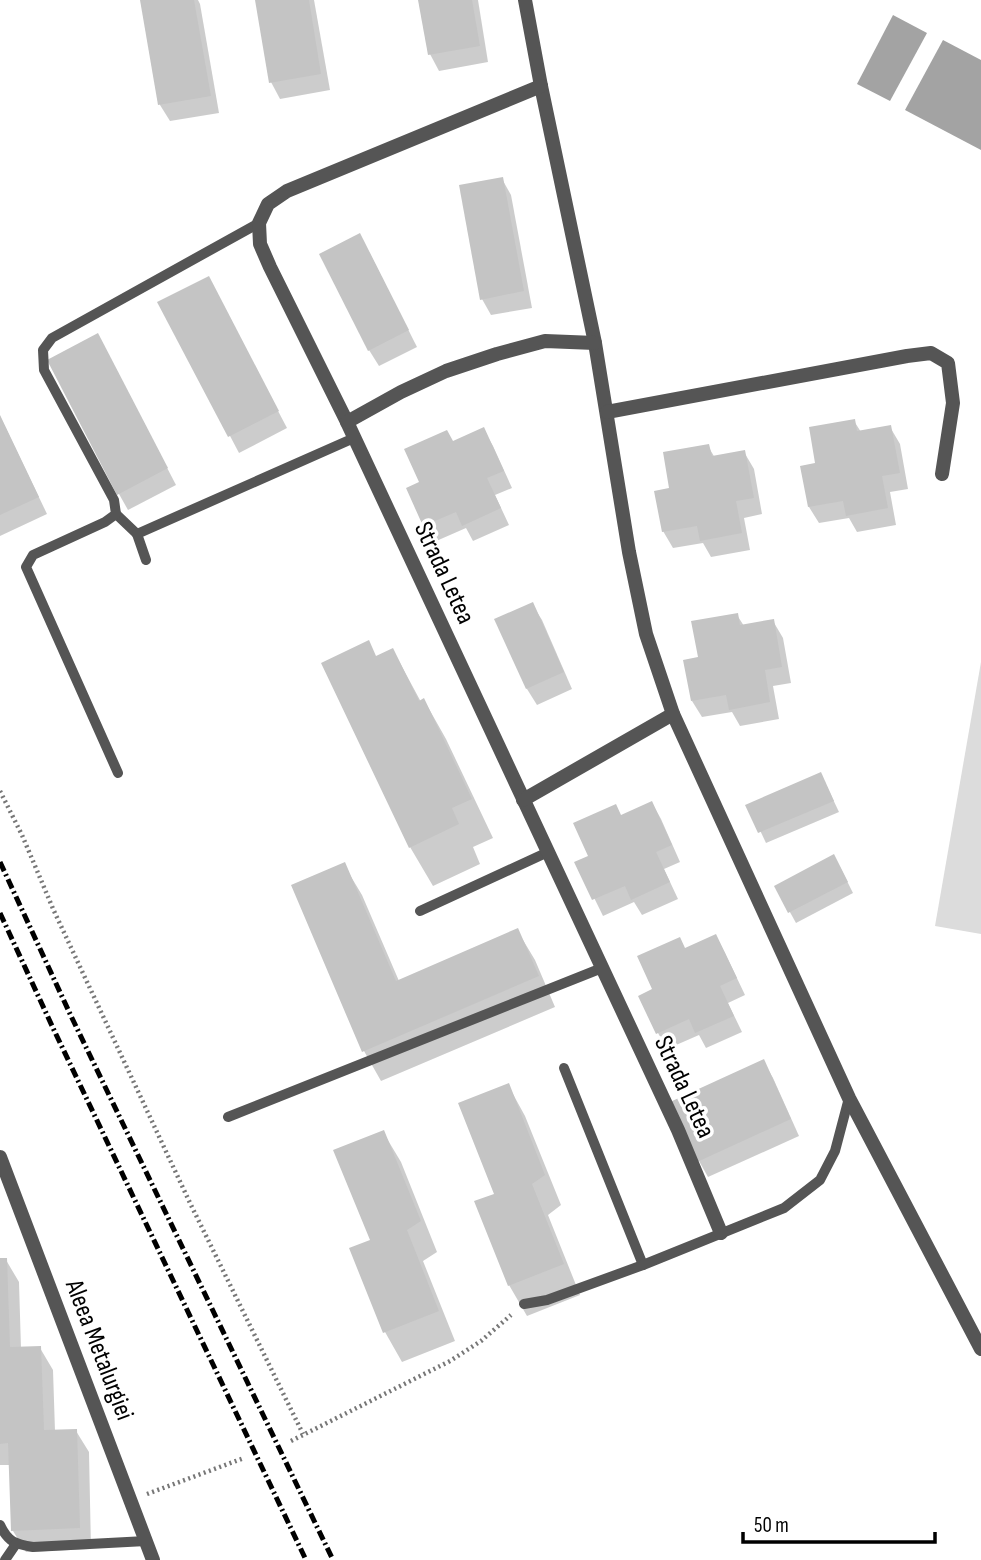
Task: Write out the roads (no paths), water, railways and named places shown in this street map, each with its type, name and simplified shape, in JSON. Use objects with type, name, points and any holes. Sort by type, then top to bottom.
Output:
[{"type":"street","points":[[525,0],[595,343],[629,552],[646,634],[673,713],[849,1098],[981,1349]]},
{"type":"street","points":[[260,223],[268,204],[287,191],[541,86]]},
{"type":"street","name":"Strada Letea","points":[[260,223],[260,244],[270,267],[347,422],[548,852],[677,1130],[721,1233]]},
{"type":"street","points":[[347,422],[446,371],[497,354],[545,341],[595,343]]},
{"type":"street","points":[[607,412],[931,353],[948,363],[953,402],[942,474]]},
{"type":"street","points":[[523,800],[673,713]]},
{"type":"street","name":"Aleea Metalurgiei","points":[[0,1157],[153,1560]]},
{"type":"lane","points":[[146,560],[137,534],[116,514],[114,500],[44,370],[43,350],[52,338],[260,223]]},
{"type":"lane","points":[[137,534],[354,439]]},
{"type":"lane","points":[[116,514],[105,522],[33,555],[26,567],[118,773]]},
{"type":"lane","points":[[420,911],[548,852]]},
{"type":"lane","points":[[228,1116],[602,968]]},
{"type":"lane","points":[[564,1068],[642,1265]]},
{"type":"lane","points":[[524,1304],[547,1300],[642,1265],[784,1208],[820,1180],[835,1151],[849,1098]]},
{"type":"lane","points":[[0,1525],[5,1535],[16,1544],[33,1547],[146,1541]]},
{"type":"lane","points":[[5,1560],[16,1544]]},
{"type":"railway","points":[[0,862],[71,1016],[333,1560]]},
{"type":"railway","points":[[0,913],[306,1560]]}]
